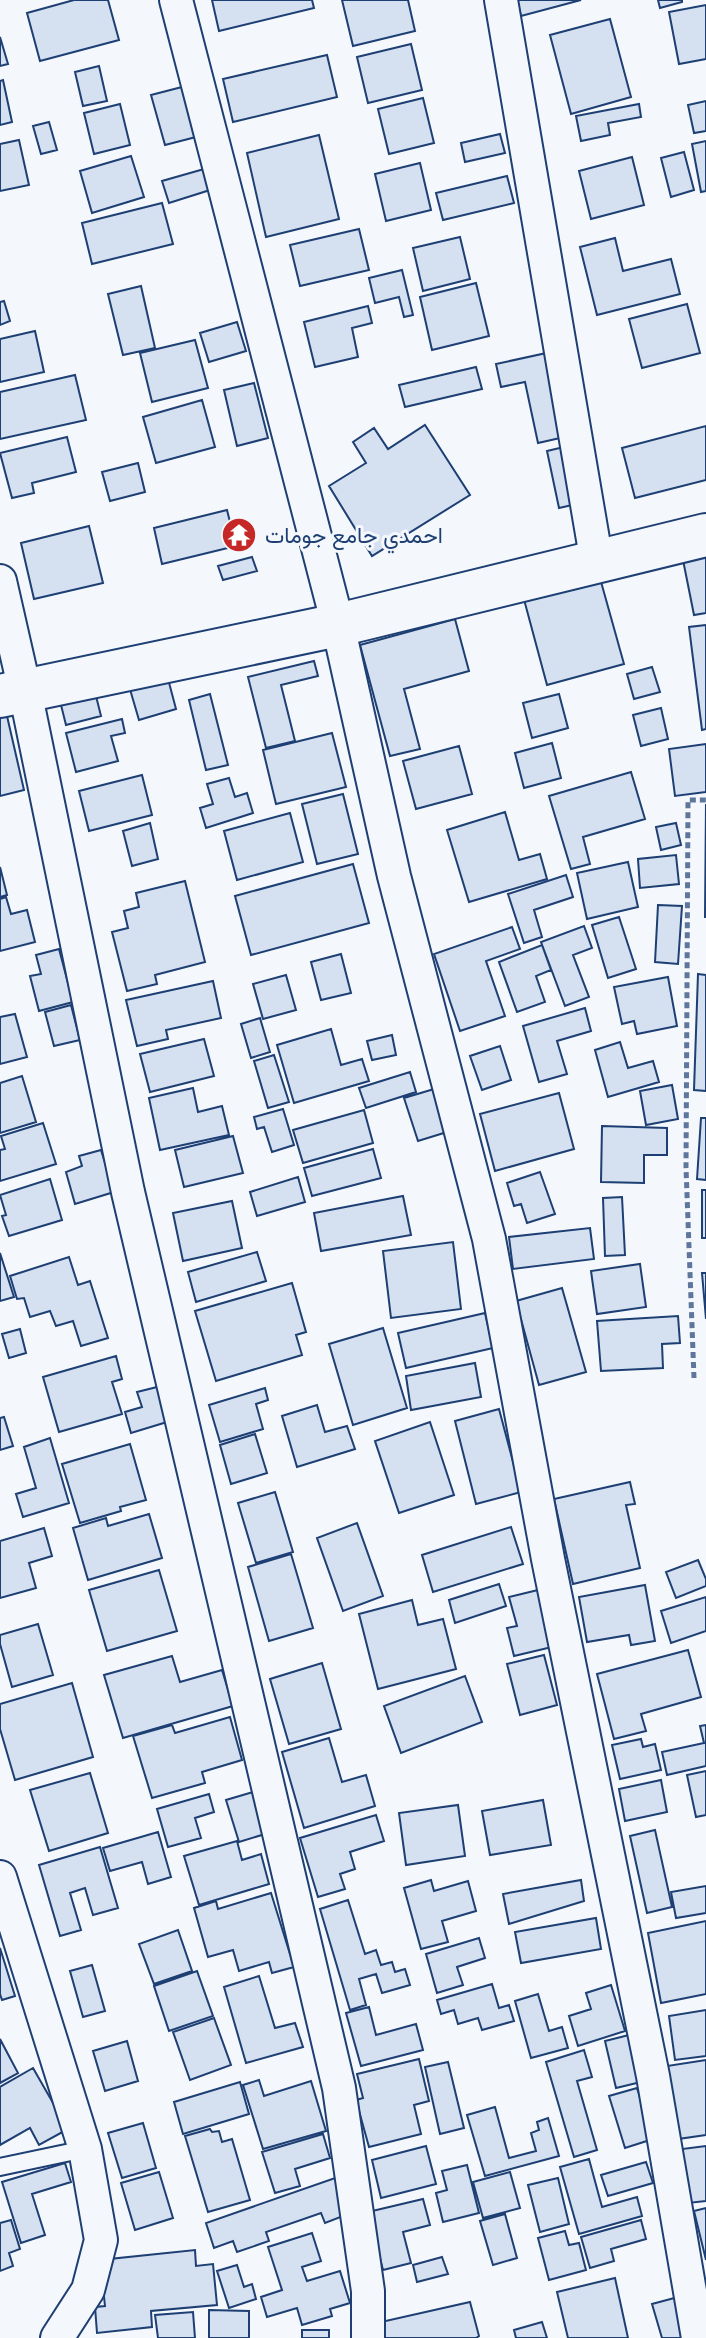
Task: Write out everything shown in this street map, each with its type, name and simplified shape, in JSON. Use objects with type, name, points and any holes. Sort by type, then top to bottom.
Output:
[{"type":"street","points":[[176,0],[338,625],[394,876],[489,1239],[548,1559],[653,2076],[698,2338]]},
{"type":"street","points":[[501,0],[597,563]]},
{"type":"street","points":[[13,693],[338,625],[706,535]]},
{"type":"street","points":[[0,581],[13,693],[339,2088],[368,2291],[368,2338]]},
{"type":"street","points":[[0,1877],[85,2149],[101,2240],[88,2290],[57,2338]]},
{"type":"lane","points":[[0,2167],[85,2149]]},
{"type":"path","points":[[694,1378],[686,1168],[688,800],[706,800]]},
{"type":"building","points":[[74,0],[108,0],[119,40],[40,61],[27,13]]},
{"type":"building","points":[[212,0],[312,0],[314,8],[219,31]]},
{"type":"building","points":[[342,0],[408,0],[415,31],[353,46]]},
{"type":"building","points":[[517,0],[581,0],[521,16]]},
{"type":"building","points":[[658,0],[682,0],[682,2],[660,8]]},
{"type":"building","points":[[706,5],[706,59],[679,64],[669,12]]},
{"type":"building","points":[[610,19],[631,97],[571,114],[550,35]]},
{"type":"building","points":[[0,37],[8,64],[0,66]]},
{"type":"building","points":[[411,44],[422,90],[368,103],[357,57]]},
{"type":"building","points":[[327,55],[337,97],[233,122],[223,79]]},
{"type":"building","points":[[99,66],[107,101],[83,106],[75,72]]},
{"type":"building","points":[[3,80],[12,122],[0,125],[0,81]]},
{"type":"building","points":[[182,87],[196,137],[165,145],[151,95]]},
{"type":"building","points":[[423,98],[434,143],[389,154],[378,109]]},
{"type":"building","points":[[706,101],[706,131],[694,133],[688,105]]},
{"type":"building","points":[[120,104],[130,145],[94,154],[84,113]]},
{"type":"building","points":[[639,104],[641,117],[608,123],[610,135],[581,141],[576,116]]},
{"type":"building","points":[[49,122],[57,150],[41,154],[33,126]]},
{"type":"building","points":[[500,134],[505,153],[465,162],[461,143]]},
{"type":"building","points":[[319,135],[339,219],[266,237],[247,153]]},
{"type":"building","points":[[19,140],[29,185],[0,191],[0,144]]},
{"type":"building","points":[[706,141],[706,191],[701,192],[692,144]]},
{"type":"building","points":[[684,152],[694,190],[671,197],[661,158]]},
{"type":"building","points":[[131,156],[144,197],[92,213],[80,171]]},
{"type":"building","points":[[632,157],[644,205],[591,219],[579,171]]},
{"type":"building","points":[[420,163],[431,210],[386,221],[375,174]]},
{"type":"building","points":[[204,169],[210,190],[169,203],[162,181]]},
{"type":"building","points":[[507,176],[514,203],[443,220],[436,193]]},
{"type":"building","points":[[162,203],[173,244],[92,264],[82,223]]},
{"type":"building","points":[[359,229],[369,270],[300,286],[290,245]]},
{"type":"building","points":[[460,237],[470,279],[423,291],[413,248]]},
{"type":"building","points":[[615,238],[623,271],[671,259],[680,294],[597,315],[580,247]]},
{"type":"building","points":[[402,270],[413,315],[404,317],[399,297],[375,303],[369,278]]},
{"type":"building","points":[[476,283],[489,336],[432,350],[420,297]]},
{"type":"building","points":[[141,286],[155,348],[123,355],[108,294]]},
{"type":"building","points":[[4,301],[10,321],[0,325],[0,302]]},
{"type":"building","points":[[687,304],[700,353],[642,368],[629,319]]},
{"type":"building","points":[[368,306],[372,323],[352,328],[358,357],[315,367],[304,322]]},
{"type":"building","points":[[237,322],[246,351],[209,362],[200,333]]},
{"type":"building","points":[[35,331],[44,372],[0,382],[0,339]]},
{"type":"building","points":[[195,340],[208,388],[152,402],[140,353]]},
{"type":"building","points":[[551,352],[569,436],[538,443],[525,382],[501,387],[496,364]]},
{"type":"building","points":[[476,367],[482,389],[405,407],[399,385]]},
{"type":"building","points":[[75,375],[86,420],[0,439],[0,392]]},
{"type":"building","points":[[254,383],[268,438],[237,446],[224,390]]},
{"type":"building","points":[[202,400],[215,447],[156,463],[143,417]]},
{"type":"building","points":[[425,425],[470,495],[372,556],[329,486],[366,463],[353,442],[374,428],[388,449]]},
{"type":"building","points":[[706,426],[706,480],[635,498],[622,448]]},
{"type":"building","points":[[67,437],[76,472],[32,483],[34,493],[12,498],[0,453]]},
{"type":"building","points":[[568,446],[581,503],[559,508],[547,451]]},
{"type":"building","points":[[138,463],[145,492],[110,501],[102,472]]},
{"type":"building","points":[[227,510],[236,546],[162,564],[154,528]]},
{"type":"building","points":[[89,526],[103,583],[34,599],[21,543]]},
{"type":"building","points":[[706,551],[706,613],[694,615],[682,555]]},
{"type":"building","points":[[252,557],[257,571],[223,580],[218,566]]},
{"type":"building","points":[[598,571],[624,664],[547,685],[522,592]]},
{"type":"building","points":[[455,619],[469,671],[404,689],[420,749],[390,756],[360,645]]},
{"type":"building","points":[[706,625],[706,729],[702,730],[689,627]]},
{"type":"building","points":[[314,661],[318,676],[281,685],[295,741],[266,748],[248,677]]},
{"type":"building","points":[[652,667],[660,692],[634,699],[627,674]]},
{"type":"building","points":[[167,675],[176,709],[139,720],[129,686]]},
{"type":"building","points":[[95,692],[101,716],[66,725],[60,701]]},
{"type":"building","points":[[210,694],[228,765],[206,770],[189,700]]},
{"type":"building","points":[[559,694],[568,728],[532,738],[523,703]]},
{"type":"building","points":[[661,708],[668,739],[641,746],[633,715]]},
{"type":"building","points":[[7,716],[24,790],[0,796],[0,718]]},
{"type":"building","points":[[122,719],[125,733],[111,736],[118,761],[76,772],[66,733]]},
{"type":"building","points":[[332,733],[346,787],[276,804],[263,750]]},
{"type":"building","points":[[552,743],[561,778],[524,788],[515,753]]},
{"type":"building","points":[[706,744],[706,792],[675,796],[669,749]]},
{"type":"building","points":[[459,746],[472,794],[416,809],[403,761]]},
{"type":"building","points":[[631,772],[645,819],[583,837],[590,864],[571,869],[549,796]]},
{"type":"building","points":[[142,775],[152,815],[89,831],[79,791]]},
{"type":"building","points":[[229,778],[235,797],[247,793],[253,813],[206,828],[200,808],[213,804],[207,784]]},
{"type":"building","points":[[343,794],[358,854],[317,864],[302,804]]},
{"type":"building","points":[[706,804],[706,917],[705,917]]},
{"type":"building","points":[[505,812],[519,860],[540,854],[547,879],[469,902],[447,830]]},
{"type":"building","points":[[290,813],[303,862],[237,880],[224,831]]},
{"type":"building","points":[[150,823],[158,859],[132,866],[123,831]]},
{"type":"building","points":[[676,823],[681,845],[661,850],[656,827]]},
{"type":"building","points":[[676,855],[679,884],[640,888],[638,859]]},
{"type":"building","points":[[628,862],[638,907],[587,919],[577,873]]},
{"type":"building","points":[[353,864],[369,923],[251,955],[235,896]]},
{"type":"building","points":[[0,867],[7,895],[0,897]]},
{"type":"building","points":[[566,875],[573,897],[534,910],[542,937],[524,943],[508,894]]},
{"type":"building","points":[[185,881],[205,962],[155,975],[157,984],[127,991],[112,932],[128,928],[124,911],[139,907],[136,893]]},
{"type":"building","points":[[6,897],[11,914],[27,910],[35,942],[0,951],[0,899]]},
{"type":"building","points":[[658,905],[682,906],[678,964],[655,962]]},
{"type":"building","points":[[619,917],[636,969],[608,978],[592,925]]},
{"type":"building","points":[[584,926],[592,948],[573,955],[589,997],[565,1006],[541,942]]},
{"type":"building","points":[[512,927],[520,949],[486,961],[505,1016],[460,1031],[434,954]]},
{"type":"building","points":[[542,945],[551,970],[536,976],[545,1002],[517,1012],[499,962]]},
{"type":"building","points":[[59,949],[73,1002],[39,1011],[30,976],[41,974],[36,955]]},
{"type":"building","points":[[341,954],[351,993],[321,1000],[311,962]]},
{"type":"building","points":[[698,974],[706,975],[706,1091],[694,1090]]},
{"type":"building","points":[[286,975],[296,1010],[263,1019],[253,984]]},
{"type":"building","points":[[668,977],[677,1026],[637,1034],[634,1021],[622,1024],[614,987]]},
{"type":"building","points":[[213,981],[221,1018],[166,1030],[168,1039],[137,1046],[126,1000]]},
{"type":"building","points":[[71,1005],[80,1040],[54,1046],[45,1012]]},
{"type":"building","points":[[585,1008],[591,1031],[557,1041],[567,1074],[539,1082],[523,1026]]},
{"type":"building","points":[[15,1014],[27,1057],[0,1064],[0,1017]]},
{"type":"building","points":[[260,1018],[270,1052],[251,1058],[241,1024]]},
{"type":"building","points":[[331,1029],[341,1065],[362,1059],[369,1081],[294,1103],[277,1045]]},
{"type":"building","points":[[392,1035],[396,1055],[372,1060],[367,1041]]},
{"type":"building","points":[[204,1039],[214,1076],[150,1092],[140,1054]]},
{"type":"building","points":[[620,1042],[628,1068],[653,1061],[659,1082],[608,1097],[595,1050]]},
{"type":"building","points":[[500,1046],[511,1080],[482,1090],[470,1056]]},
{"type":"building","points":[[274,1055],[289,1102],[268,1108],[254,1061]]},
{"type":"building","points":[[410,1072],[416,1092],[366,1108],[359,1088]]},
{"type":"building","points":[[22,1076],[36,1122],[0,1133],[0,1083]]},
{"type":"building","points":[[672,1085],[678,1119],[646,1125],[640,1091]]},
{"type":"building","points":[[193,1088],[198,1112],[222,1106],[229,1135],[160,1150],[149,1098]]},
{"type":"building","points":[[434,1089],[447,1132],[418,1141],[404,1098]]},
{"type":"building","points":[[559,1093],[574,1149],[495,1171],[480,1114]]},
{"type":"building","points":[[283,1109],[294,1145],[272,1152],[264,1127],[257,1129],[254,1117]]},
{"type":"building","points":[[364,1110],[373,1143],[303,1163],[293,1130]]},
{"type":"building","points":[[701,1118],[706,1118],[706,1180],[697,1179]]},
{"type":"building","points":[[43,1123],[56,1164],[0,1181],[0,1150],[5,1149],[1,1136]]},
{"type":"building","points":[[602,1126],[667,1128],[667,1155],[644,1155],[644,1183],[601,1182]]},
{"type":"building","points":[[233,1136],[243,1173],[184,1187],[175,1150]]},
{"type":"building","points":[[373,1149],[381,1178],[312,1196],[304,1168]]},
{"type":"building","points":[[101,1150],[114,1192],[75,1204],[66,1172],[82,1166],[79,1156]]},
{"type":"building","points":[[540,1172],[555,1214],[527,1223],[521,1204],[514,1206],[507,1183]]},
{"type":"building","points":[[298,1177],[305,1202],[257,1216],[250,1192]]},
{"type":"building","points":[[50,1179],[62,1220],[9,1236],[2,1216],[6,1215],[0,1195]]},
{"type":"building","points":[[702,1190],[706,1190],[706,1238],[702,1238]]},
{"type":"building","points":[[403,1196],[411,1235],[321,1251],[314,1213]]},
{"type":"building","points":[[622,1197],[625,1255],[605,1256],[603,1198]]},
{"type":"building","points":[[232,1201],[242,1248],[183,1261],[173,1213]]},
{"type":"building","points":[[590,1228],[594,1259],[513,1269],[509,1237]]},
{"type":"building","points":[[453,1242],[461,1309],[391,1318],[383,1251]]},
{"type":"building","points":[[257,1252],[266,1281],[196,1302],[188,1272]]},
{"type":"building","points":[[0,1253],[14,1297],[0,1301]]},
{"type":"building","points":[[69,1257],[78,1285],[90,1281],[108,1338],[81,1346],[73,1321],[56,1326],[50,1311],[30,1317],[24,1298],[17,1299],[10,1276]]},
{"type":"building","points":[[640,1264],[646,1307],[597,1314],[591,1271]]},
{"type":"building","points":[[702,1273],[706,1273],[706,1319]]},
{"type":"building","points":[[292,1283],[306,1332],[296,1335],[302,1355],[216,1381],[195,1311]]},
{"type":"building","points":[[562,1288],[586,1372],[539,1385],[516,1301]]},
{"type":"building","points":[[485,1313],[493,1348],[406,1368],[398,1333]]},
{"type":"building","points":[[678,1316],[680,1343],[662,1344],[663,1368],[601,1371],[597,1321]]},
{"type":"building","points":[[383,1328],[407,1408],[353,1425],[329,1344]]},
{"type":"building","points":[[20,1329],[26,1353],[9,1358],[2,1334]]},
{"type":"building","points":[[116,1356],[122,1379],[112,1382],[122,1414],[59,1432],[43,1377]]},
{"type":"building","points":[[475,1363],[481,1397],[411,1410],[406,1376]]},
{"type":"building","points":[[157,1387],[167,1422],[131,1433],[125,1412],[142,1407],[137,1392]]},
{"type":"building","points":[[265,1388],[268,1400],[256,1404],[263,1429],[220,1442],[209,1405]]},
{"type":"building","points":[[317,1405],[325,1432],[347,1426],[355,1449],[297,1467],[282,1416]]},
{"type":"building","points":[[499,1409],[521,1492],[476,1504],[455,1421]]},
{"type":"building","points":[[4,1417],[13,1446],[0,1450],[0,1418]]},
{"type":"building","points":[[430,1422],[454,1495],[399,1513],[375,1441]]},
{"type":"building","points":[[255,1434],[267,1473],[231,1484],[220,1445]]},
{"type":"building","points":[[50,1438],[69,1503],[23,1517],[16,1494],[36,1488],[24,1447]]},
{"type":"building","points":[[130,1444],[146,1500],[80,1523],[62,1464]]},
{"type":"building","points":[[630,1482],[635,1504],[626,1505],[640,1568],[573,1584],[554,1499]]},
{"type":"building","points":[[275,1492],[293,1552],[256,1563],[238,1503]]},
{"type":"building","points":[[149,1514],[162,1558],[88,1580],[73,1528],[106,1518],[108,1526]]},
{"type":"building","points":[[357,1523],[383,1596],[343,1611],[317,1538]]},
{"type":"building","points":[[511,1527],[523,1564],[433,1592],[422,1555]]},
{"type":"building","points":[[44,1528],[52,1556],[29,1563],[36,1588],[0,1598],[0,1541]]},
{"type":"building","points":[[291,1554],[313,1628],[269,1641],[248,1567]]},
{"type":"building","points":[[698,1560],[706,1586],[676,1598],[666,1572]]},
{"type":"building","points":[[159,1570],[177,1631],[107,1651],[89,1590]]},
{"type":"building","points":[[499,1584],[506,1606],[455,1623],[449,1600]]},
{"type":"building","points":[[645,1585],[655,1641],[631,1645],[629,1635],[587,1642],[579,1597]]},
{"type":"building","points":[[538,1590],[552,1647],[514,1656],[507,1628],[517,1626],[509,1597]]},
{"type":"building","points":[[706,1597],[706,1631],[671,1643],[661,1611]]},
{"type":"building","points":[[412,1600],[418,1625],[443,1619],[456,1669],[378,1689],[359,1614]]},
{"type":"building","points":[[38,1624],[53,1675],[12,1687],[0,1635]]},
{"type":"building","points":[[688,1650],[701,1697],[641,1714],[646,1731],[614,1739],[597,1674]]},
{"type":"building","points":[[544,1655],[557,1705],[520,1715],[507,1664]]},
{"type":"building","points":[[172,1656],[180,1682],[222,1670],[233,1706],[123,1738],[104,1675]]},
{"type":"building","points":[[322,1663],[341,1729],[289,1744],[270,1679]]},
{"type":"building","points":[[465,1676],[482,1722],[401,1753],[384,1706]]},
{"type":"building","points":[[72,1683],[93,1757],[15,1780],[0,1729],[0,1704]]},
{"type":"building","points":[[230,1717],[242,1760],[202,1772],[205,1783],[152,1798],[133,1736],[172,1725],[175,1733]]},
{"type":"building","points":[[706,1725],[706,1766],[667,1775],[662,1752],[704,1743],[700,1726]]},
{"type":"building","points":[[329,1738],[342,1782],[366,1775],[375,1806],[304,1828],[282,1752]]},
{"type":"building","points":[[641,1739],[643,1747],[655,1744],[661,1770],[620,1779],[612,1745]]},
{"type":"building","points":[[706,1771],[706,1815],[696,1817],[687,1775]]},
{"type":"building","points":[[90,1773],[108,1833],[49,1851],[30,1790]]},
{"type":"building","points":[[661,1780],[667,1812],[625,1821],[619,1789]]},
{"type":"building","points":[[253,1792],[265,1834],[239,1842],[226,1800]]},
{"type":"building","points":[[209,1794],[214,1812],[195,1818],[201,1838],[168,1847],[157,1809]]},
{"type":"building","points":[[543,1800],[551,1845],[490,1855],[482,1811]]},
{"type":"building","points":[[458,1805],[465,1856],[406,1865],[399,1813]]},
{"type":"building","points":[[376,1815],[384,1841],[350,1852],[355,1869],[340,1874],[345,1889],[318,1897],[300,1838]]},
{"type":"building","points":[[655,1830],[672,1907],[647,1913],[630,1836]]},
{"type":"building","points":[[158,1832],[171,1877],[148,1884],[142,1862],[110,1871],[103,1848]]},
{"type":"building","points":[[237,1841],[242,1860],[261,1854],[269,1884],[199,1905],[184,1856]]},
{"type":"building","points":[[100,1847],[118,1908],[93,1915],[85,1888],[70,1893],[81,1930],[60,1936],[39,1865]]},
{"type":"building","points":[[431,1880],[434,1891],[468,1881],[476,1911],[442,1921],[448,1942],[421,1949],[404,1888]]},
{"type":"building","points":[[581,1880],[584,1901],[509,1924],[503,1894]]},
{"type":"building","points":[[706,1886],[706,1913],[676,1918],[671,1892]]},
{"type":"building","points":[[271,1893],[294,1967],[272,1973],[269,1962],[239,1971],[233,1950],[208,1957],[194,1908],[216,1901],[218,1909]]},
{"type":"building","points":[[348,1900],[365,1954],[376,1950],[381,1965],[392,1962],[395,1972],[405,1969],[410,1985],[382,1993],[376,1974],[359,1979],[366,2005],[350,2010],[320,1909]]},
{"type":"building","points":[[596,1918],[601,1949],[521,1963],[515,1932]]},
{"type":"building","points":[[706,1921],[706,1994],[661,2003],[648,1933]]},
{"type":"building","points":[[178,1930],[192,1971],[154,1984],[139,1944]]},
{"type":"building","points":[[479,1938],[485,1958],[457,1967],[463,1985],[437,1993],[426,1954]]},
{"type":"building","points":[[0,1948],[15,1996],[2,2000],[0,1994]]},
{"type":"building","points":[[92,1965],[105,2011],[83,2017],[70,1971]]},
{"type":"building","points":[[197,1971],[213,2016],[169,2031],[154,1986]]},
{"type":"building","points":[[259,1976],[275,2028],[295,2023],[303,2047],[246,2063],[224,1987]]},
{"type":"building","points":[[492,1984],[499,2008],[509,2005],[514,2021],[482,2030],[478,2018],[458,2024],[454,2010],[441,2014],[437,2000]]},
{"type":"building","points":[[611,1985],[625,2031],[578,2046],[569,2016],[591,2009],[586,1993]]},
{"type":"building","points":[[538,1994],[549,2031],[562,2027],[568,2048],[531,2058],[515,2001]]},
{"type":"building","points":[[369,2007],[376,2035],[416,2024],[423,2050],[361,2066],[346,2013]]},
{"type":"building","points":[[706,2010],[706,2056],[675,2060],[669,2016]]},
{"type":"building","points":[[214,2018],[231,2065],[190,2080],[173,2032]]},
{"type":"building","points":[[629,2035],[641,2082],[616,2088],[605,2041]]},
{"type":"building","points":[[0,2039],[18,2073],[0,2083]]},
{"type":"building","points":[[127,2041],[138,2081],[105,2091],[93,2051]]},
{"type":"building","points":[[584,2050],[592,2077],[577,2081],[597,2150],[574,2157],[546,2062]]},
{"type":"building","points":[[419,2059],[429,2101],[414,2105],[421,2134],[369,2147],[356,2100],[363,2098],[357,2074]]},
{"type":"building","points":[[706,2060],[706,2135],[678,2139],[667,2066]]},
{"type":"building","points":[[448,2062],[464,2128],[440,2134],[425,2067]]},
{"type":"building","points":[[33,2068],[68,2129],[39,2145],[30,2128],[0,2145],[0,2087]]},
{"type":"building","points":[[259,2080],[264,2096],[311,2081],[326,2131],[263,2149],[243,2085]]},
{"type":"building","points":[[240,2082],[249,2114],[183,2134],[174,2102]]},
{"type":"building","points":[[637,2088],[653,2139],[625,2148],[609,2096]]},
{"type":"building","points":[[495,2107],[509,2158],[536,2151],[531,2133],[539,2130],[537,2122],[548,2118],[559,2156],[485,2176],[467,2115]]},
{"type":"building","points":[[143,2123],[156,2168],[122,2178],[108,2133]]},
{"type":"building","points":[[210,2129],[212,2132],[219,2131],[222,2142],[232,2139],[250,2200],[208,2212],[185,2136]]},
{"type":"building","points":[[323,2134],[330,2158],[295,2169],[300,2186],[275,2193],[262,2152]]},
{"type":"building","points":[[426,2146],[436,2184],[381,2198],[372,2160]]},
{"type":"building","points":[[706,2146],[706,2201],[688,2203],[682,2149]]},
{"type":"building","points":[[589,2159],[602,2207],[637,2197],[642,2216],[579,2234],[560,2167]]},
{"type":"building","points":[[646,2162],[653,2183],[608,2196],[601,2175]]},
{"type":"building","points":[[65,2163],[71,2182],[32,2194],[45,2235],[21,2243],[2,2182]]},
{"type":"building","points":[[467,2165],[479,2213],[443,2222],[436,2193],[447,2190],[442,2171]]},
{"type":"building","points":[[159,2172],[173,2218],[135,2230],[121,2183]]},
{"type":"building","points":[[510,2172],[520,2208],[483,2218],[473,2182]]},
{"type":"building","points":[[338,2177],[351,2213],[325,2223],[321,2213],[266,2232],[269,2241],[237,2252],[233,2241],[214,2248],[206,2223]]},
{"type":"building","points":[[558,2178],[569,2224],[540,2232],[528,2185]]},
{"type":"building","points":[[423,2199],[430,2225],[403,2232],[411,2263],[383,2270],[368,2212]]},
{"type":"building","points":[[706,2208],[706,2260],[694,2211]]},
{"type":"building","points":[[505,2214],[517,2258],[493,2265],[480,2221]]},
{"type":"building","points":[[11,2220],[20,2249],[9,2253],[13,2266],[0,2271],[0,2223]]},
{"type":"building","points":[[641,2220],[646,2239],[611,2249],[614,2261],[590,2268],[581,2237]]},
{"type":"building","points":[[565,2231],[569,2245],[579,2243],[586,2270],[549,2280],[538,2238]]},
{"type":"building","points":[[312,2233],[321,2261],[302,2267],[307,2281],[340,2271],[350,2303],[330,2309],[332,2316],[302,2325],[297,2308],[267,2317],[261,2297],[282,2290],[268,2247]]},
{"type":"building","points":[[195,2250],[196,2266],[213,2264],[217,2305],[151,2311],[152,2327],[97,2333],[95,2307],[105,2306],[100,2260]]},
{"type":"building","points":[[442,2257],[448,2274],[417,2282],[413,2265]]},
{"type":"building","points":[[237,2265],[244,2287],[252,2284],[256,2299],[229,2308],[217,2271]]},
{"type":"building","points":[[615,2278],[628,2338],[568,2338],[557,2292]]},
{"type":"building","points":[[678,2297],[689,2338],[662,2338],[652,2304]]},
{"type":"building","points":[[470,2302],[479,2336],[476,2338],[381,2338],[381,2322]]},
{"type":"building","points":[[209,2310],[249,2311],[249,2338],[209,2338]]},
{"type":"building","points":[[193,2312],[195,2338],[158,2338],[155,2315]]},
{"type":"building","points":[[542,2322],[547,2338],[516,2338],[514,2330]]},
{"type":"building","points":[[302,2330],[329,2330],[329,2338],[302,2338]]},
{"type":"place","name":"احمدي جامع جومات","points":[[239,535]]}]
